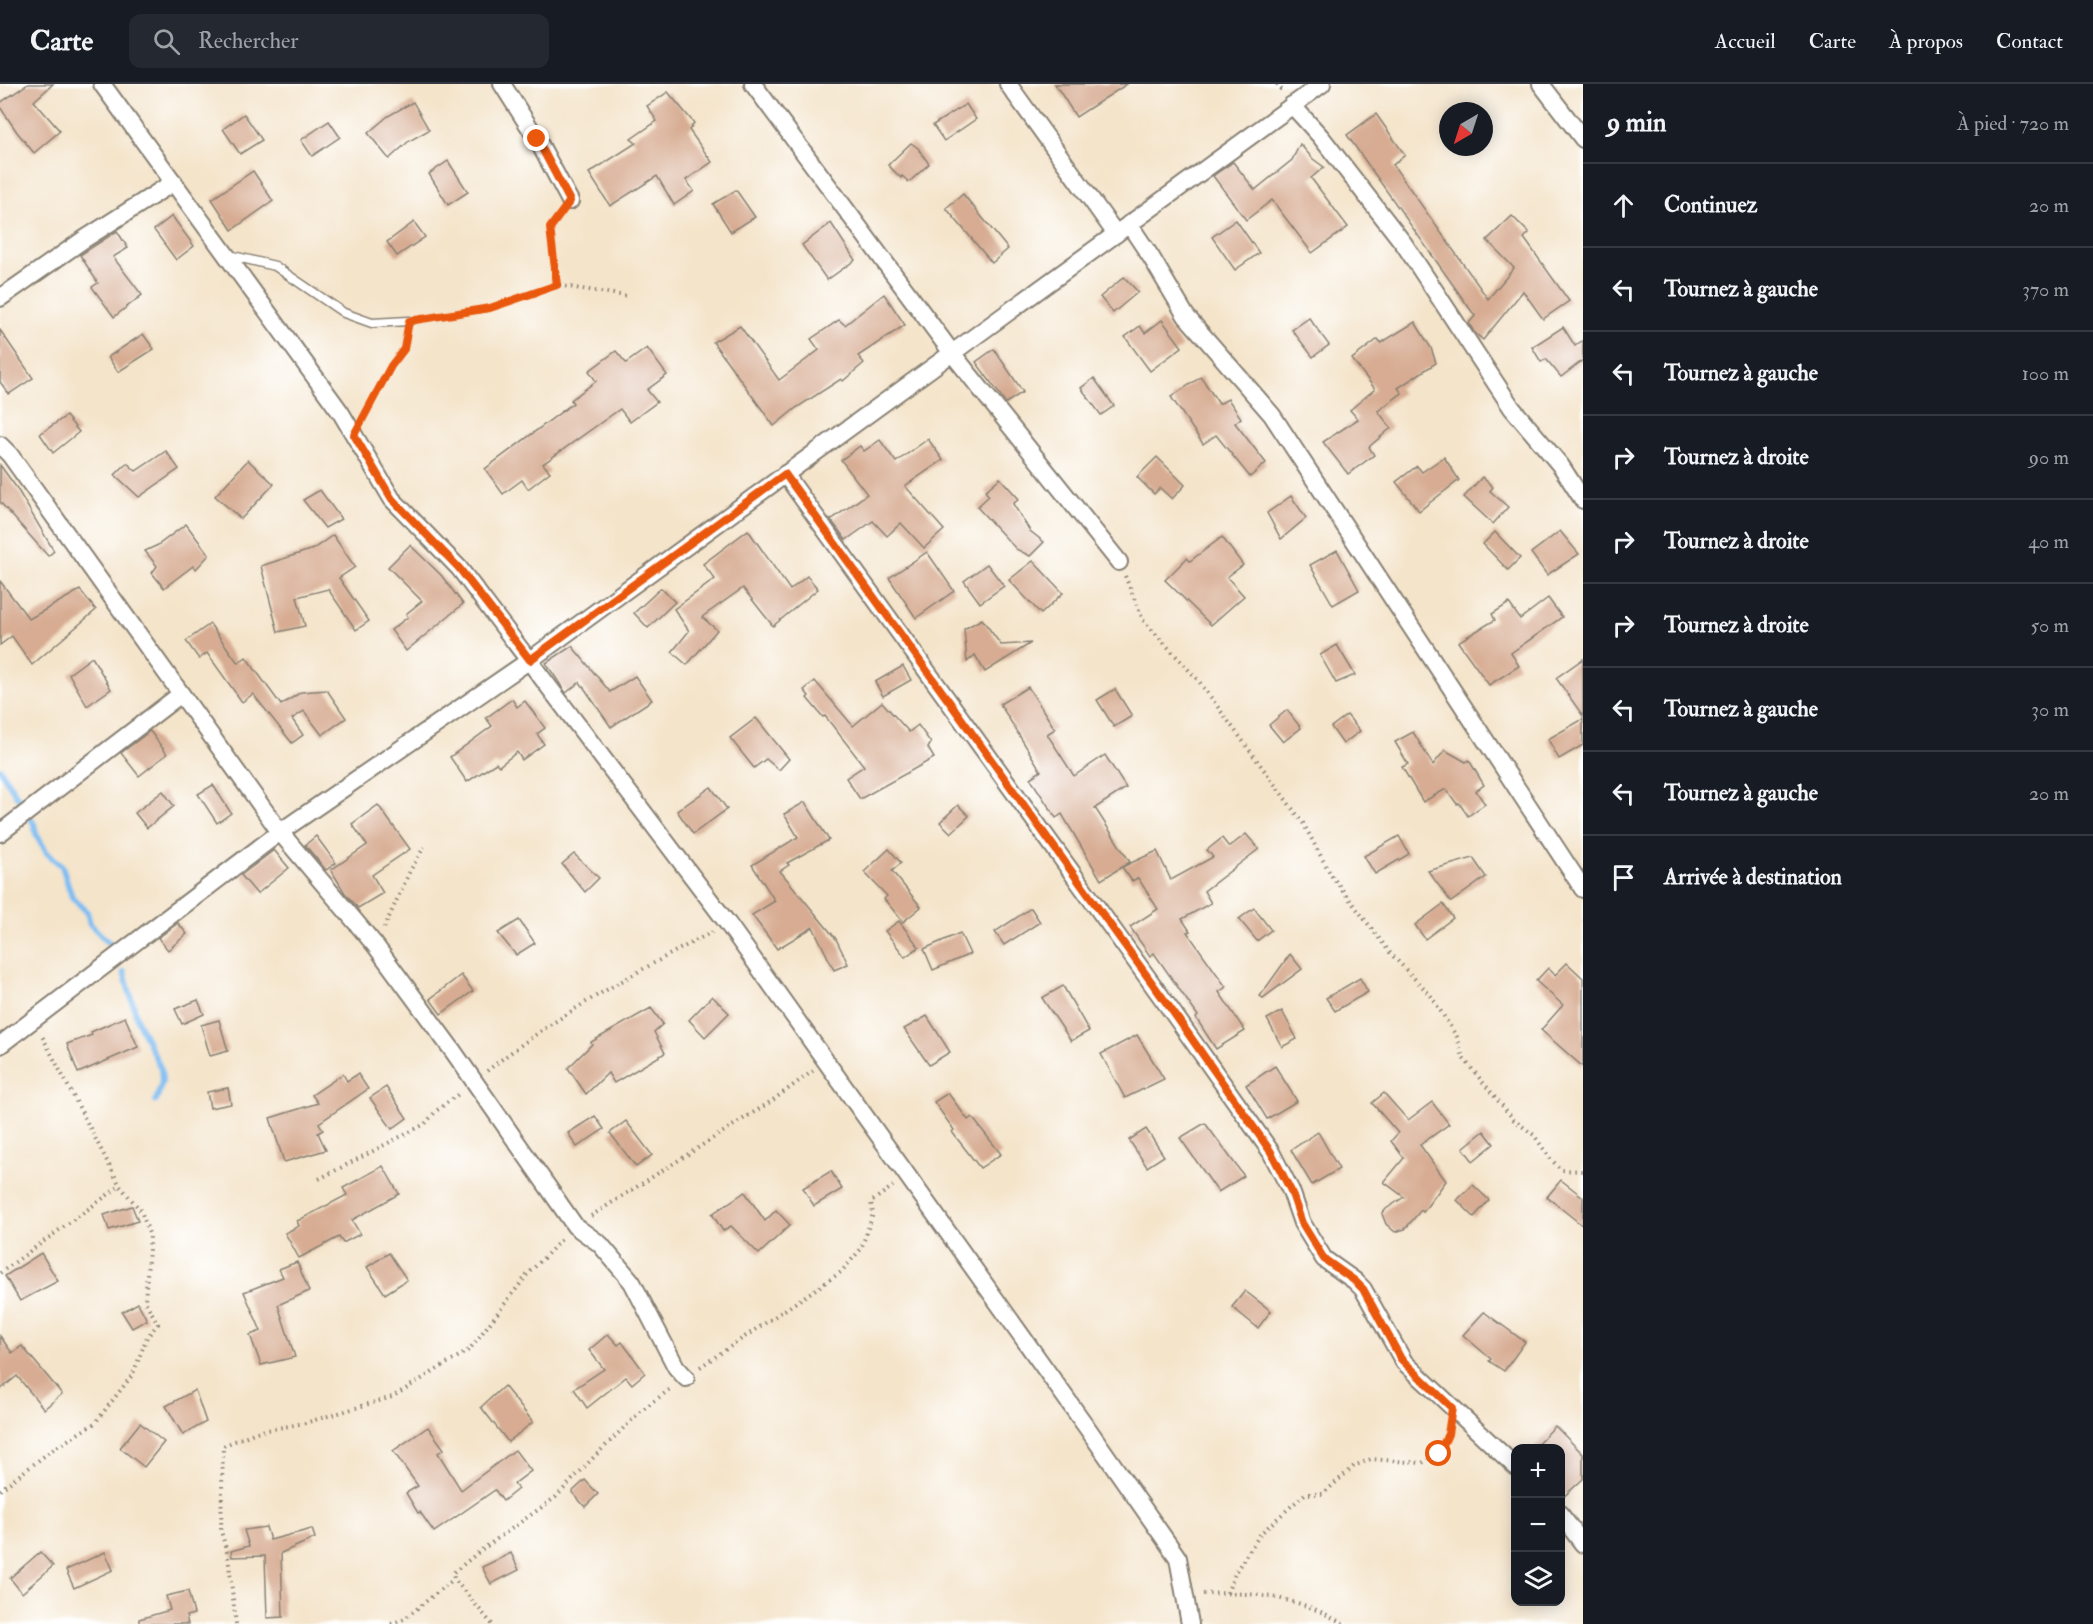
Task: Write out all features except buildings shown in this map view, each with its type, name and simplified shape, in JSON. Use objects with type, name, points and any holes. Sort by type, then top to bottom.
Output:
[{"type":"street","points":[[102,84],[341,413],[392,499],[459,568],[728,924],[1178,1558],[1190,1624]]},
{"type":"street","points":[[502,84],[537,139],[570,201]]},
{"type":"street","points":[[753,84],[952,353],[1119,562]]},
{"type":"street","points":[[1008,84],[1122,229],[1151,257],[1186,316],[1272,415],[1583,890]]},
{"type":"street","points":[[0,1045],[280,832],[530,660],[1322,84]]},
{"type":"street","points":[[1541,84],[1583,140]]},
{"type":"street","points":[[1292,105],[1321,137],[1404,244],[1512,408],[1561,466],[1583,500]]},
{"type":"street","points":[[0,298],[83,240],[174,182]]},
{"type":"street","points":[[0,446],[280,832],[375,945],[453,1051],[575,1226],[600,1244],[632,1282],[676,1367],[686,1378]]},
{"type":"street","points":[[785,474],[1173,1012],[1271,1152],[1291,1191],[1302,1223],[1324,1259],[1363,1289],[1401,1359],[1511,1463]]},
{"type":"street","points":[[0,833],[181,694]]},
{"type":"street","points":[[1565,1521],[1583,1544]]},
{"type":"lane","points":[[225,254],[276,266],[344,313],[372,322],[409,321]]},
{"type":"path","points":[[557,285],[550,228],[570,201]]},
{"type":"path","points":[[354,435],[391,366],[404,349],[409,321],[490,308],[557,285],[626,296]]},
{"type":"path","points":[[1119,562],[1143,620],[1198,680],[1303,823],[1330,874],[1390,954],[1431,996],[1457,1037],[1463,1058],[1514,1120],[1534,1135],[1561,1170],[1583,1171]]},
{"type":"path","points":[[375,945],[424,847]]},
{"type":"path","points":[[318,1179],[425,1125],[436,1110],[511,1052],[569,1013],[658,961],[728,924]]},
{"type":"path","points":[[0,1490],[52,1450],[95,1423],[133,1374],[147,1337],[158,1324],[145,1301],[150,1236],[141,1210],[120,1186],[33,1020]]},
{"type":"path","points":[[236,1624],[228,1556],[221,1531],[223,1446],[256,1432],[306,1423],[392,1397],[469,1350],[526,1275],[575,1226],[770,1102],[826,1062]]},
{"type":"path","points":[[492,1624],[454,1579],[453,1573],[556,1497],[643,1409],[841,1272],[861,1249],[873,1214],[871,1202],[907,1176]]},
{"type":"path","points":[[0,1273],[120,1186]]},
{"type":"path","points":[[1227,1593],[1236,1571],[1261,1533],[1305,1494],[1323,1494],[1354,1466],[1371,1459],[1422,1463],[1439,1454],[1448,1434],[1452,1408]]},
{"type":"path","points":[[392,1624],[404,1618],[454,1579]]},
{"type":"path","points":[[1185,1595],[1247,1593],[1289,1600],[1343,1624]]},
{"type":"waterway","points":[[0,769],[34,824],[36,834],[47,853],[62,866],[72,897],[87,912],[90,924],[112,946]]},
{"type":"waterway","points":[[124,972],[138,1022],[161,1069],[162,1082],[156,1101]]},
{"type":"route","points":[[537,139],[570,201],[550,228],[557,285],[490,308],[409,321],[404,349],[391,366],[354,435],[392,499],[459,568],[530,660],[785,474],[1173,1012],[1271,1152],[1291,1191],[1302,1223],[1324,1259],[1330,1266],[1355,1281],[1363,1289],[1401,1359],[1452,1408],[1448,1434],[1439,1454]]}]
